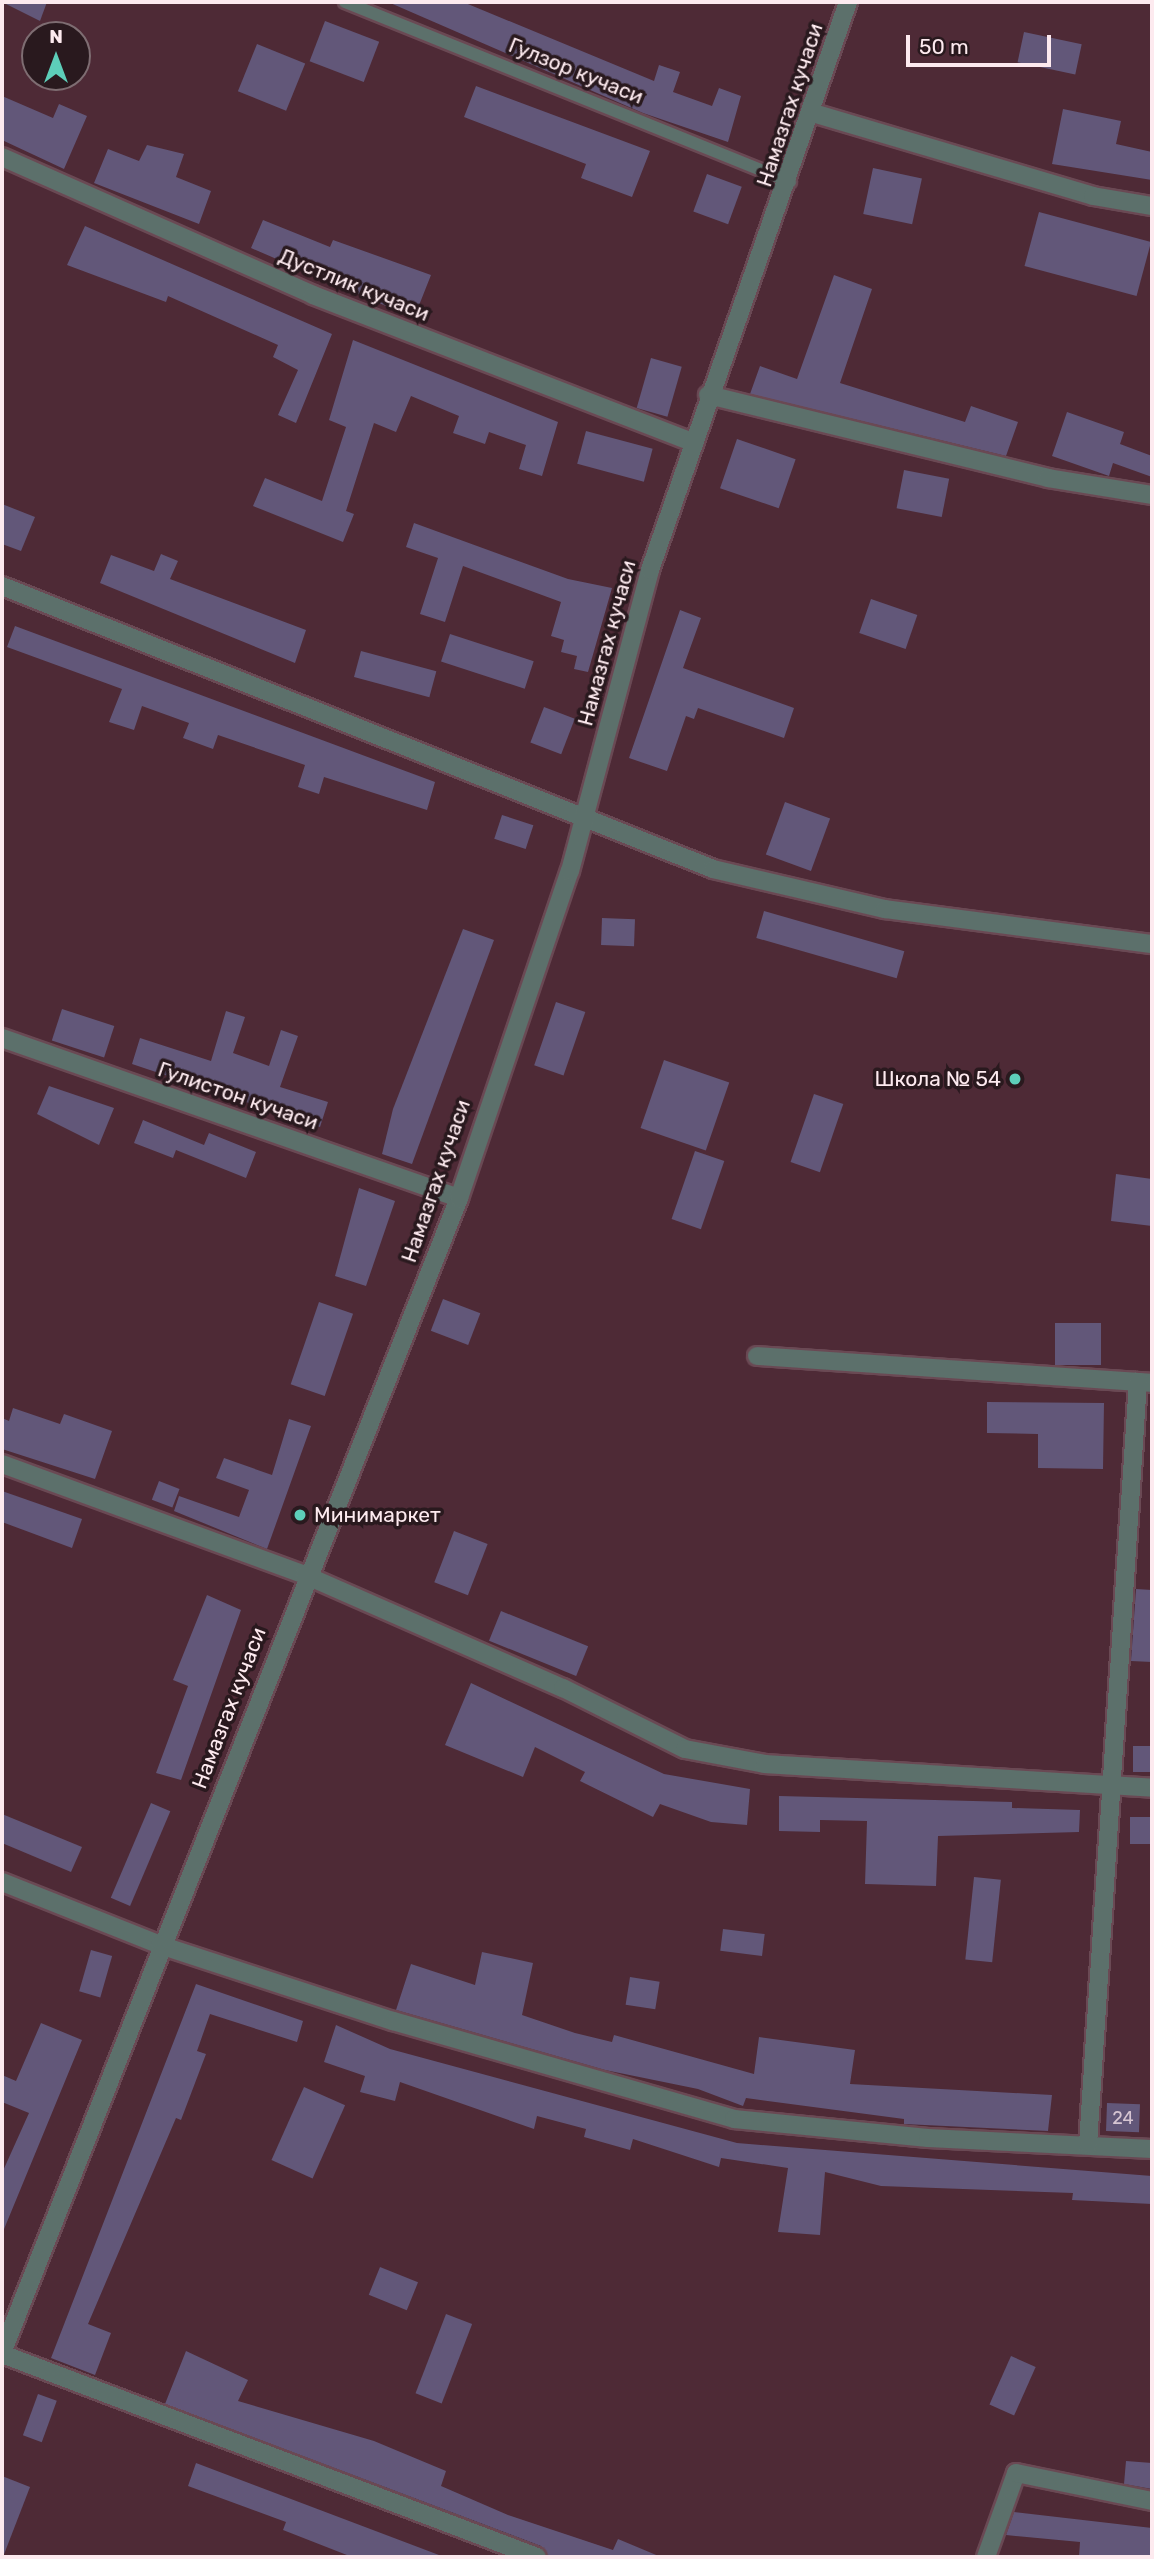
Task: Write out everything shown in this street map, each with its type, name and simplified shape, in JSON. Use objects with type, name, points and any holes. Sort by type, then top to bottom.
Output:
[{"type":"street","name":"Намазгах кучаси","points":[[2,2354],[305,1576],[459,1198],[583,820],[650,569],[708,395],[790,182],[848,2]]},
{"type":"street","points":[[813,113],[1093,196],[1152,206]]},
{"type":"street","name":"Дустлик кучаси","points":[[2,157],[313,296],[694,443]]},
{"type":"street","points":[[708,395],[1048,478],[1152,495]]},
{"type":"street","points":[[2,586],[583,820],[713,869],[885,909],[1152,944]]},
{"type":"street","name":"Гулистон кучаси","points":[[2,1038],[459,1198]]},
{"type":"street","points":[[757,1356],[1145,1382],[1108,1785],[1088,2144]]},
{"type":"street","points":[[2,1464],[305,1576],[564,1688],[685,1749],[765,1764],[1152,1788]]},
{"type":"street","points":[[2,1882],[160,1945],[393,2021],[734,2119],[928,2138],[1152,2149]]},
{"type":"street","points":[[2,2354],[537,2557]]},
{"type":"street","points":[[986,2557],[1016,2473],[1152,2501]]},
{"type":"lane","name":"Гулзор кучаси","points":[[345,2],[790,182]]},
{"type":"building","points":[[2,2],[47,2],[40,21]]},
{"type":"building","points":[[388,2],[463,2],[654,81],[659,65],[680,72],[673,92],[712,106],[719,88],[741,96],[728,142],[643,113]]},
{"type":"building","points":[[325,21],[379,42],[364,82],[310,61]]},
{"type":"building","points":[[1024,32],[1082,44],[1075,75],[1018,62]]},
{"type":"building","points":[[257,44],[305,63],[286,111],[238,91]]},
{"type":"building","points":[[476,86],[650,151],[632,197],[581,178],[586,164],[464,117]]},
{"type":"building","points":[[2,96],[53,118],[59,104],[87,116],[64,169],[2,140]]},
{"type":"building","points":[[1063,109],[1121,121],[1116,144],[1152,152],[1152,180],[1052,164]]},
{"type":"building","points":[[147,145],[184,154],[176,177],[211,191],[199,224],[94,183],[108,149],[139,161]]},
{"type":"building","points":[[873,168],[922,178],[912,224],[863,214]]},
{"type":"building","points":[[707,174],[742,187],[728,224],[693,212]]},
{"type":"building","points":[[1039,212],[1151,242],[1137,296],[1025,266]]},
{"type":"building","points":[[263,220],[330,247],[333,240],[431,275],[414,318],[251,248]]},
{"type":"building","points":[[85,226],[332,334],[296,423],[278,415],[298,370],[273,357],[278,345],[168,296],[166,302],[67,265]]},
{"type":"building","points":[[834,275],[872,289],[840,383],[965,422],[971,406],[1018,422],[1006,456],[750,394],[760,366],[797,379]]},
{"type":"building","points":[[353,340],[558,422],[542,476],[519,469],[526,445],[489,432],[485,444],[453,433],[459,416],[411,396],[396,432],[374,423],[346,511],[354,514],[343,542],[253,506],[265,478],[322,501],[346,427],[329,420]]},
{"type":"building","points":[[651,358],[682,367],[667,417],[637,408]]},
{"type":"building","points":[[1067,412],[1124,432],[1120,444],[1152,456],[1152,477],[1113,463],[1109,476],[1052,456]]},
{"type":"building","points":[[586,431],[653,449],[644,482],[577,464]]},
{"type":"building","points":[[737,439],[796,459],[779,508],[720,488]]},
{"type":"building","points":[[904,470],[949,479],[942,517],[897,508]]},
{"type":"building","points":[[2,504],[35,517],[21,551],[2,544]]},
{"type":"building","points":[[414,523],[568,579],[612,588],[588,672],[574,669],[577,656],[561,652],[564,640],[551,636],[561,602],[463,566],[445,622],[420,614],[438,558],[406,547]]},
{"type":"building","points":[[161,554],[178,561],[170,579],[306,630],[295,663],[100,583],[111,555],[154,571]]},
{"type":"building","points":[[871,599],[917,615],[906,649],[859,633]]},
{"type":"building","points":[[680,610],[701,618],[683,668],[794,708],[784,738],[698,708],[694,719],[686,716],[667,771],[629,758]]},
{"type":"building","points":[[15,626],[435,782],[427,810],[324,777],[319,794],[298,787],[305,765],[218,735],[213,749],[183,738],[189,723],[142,706],[134,730],[109,722],[122,689],[7,647]]},
{"type":"building","points":[[450,634],[534,661],[525,689],[441,662]]},
{"type":"building","points":[[361,651],[436,671],[429,697],[354,677]]},
{"type":"building","points":[[544,707],[575,719],[561,754],[530,742]]},
{"type":"building","points":[[785,802],[830,818],[811,871],[766,855]]},
{"type":"building","points":[[502,815],[533,825],[526,849],[494,839]]},
{"type":"building","points":[[764,911],[904,951],[897,978],[756,938]]},
{"type":"building","points":[[602,918],[635,919],[634,946],[601,945]]},
{"type":"building","points":[[463,929],[494,940],[412,1164],[382,1154],[393,1109]]},
{"type":"building","points":[[556,1002],[585,1012],[563,1075],[534,1065]]},
{"type":"building","points":[[62,1009],[114,1026],[104,1057],[52,1040]]},
{"type":"building","points":[[226,1011],[245,1017],[233,1053],[269,1066],[281,1030],[298,1036],[280,1087],[328,1102],[320,1127],[132,1064],[140,1038],[211,1061]]},
{"type":"building","points":[[664,1060],[729,1082],[706,1151],[641,1128]]},
{"type":"building","points":[[49,1086],[114,1108],[99,1145],[37,1114]]},
{"type":"building","points":[[814,1094],[843,1104],[820,1172],[791,1162]]},
{"type":"building","points":[[143,1120],[204,1145],[209,1133],[256,1152],[246,1178],[176,1150],[173,1158],[134,1143]]},
{"type":"building","points":[[695,1151],[724,1161],[701,1229],[672,1219]]},
{"type":"building","points":[[1116,1174],[1152,1179],[1152,1226],[1111,1221]]},
{"type":"building","points":[[359,1188],[395,1201],[366,1286],[335,1276]]},
{"type":"building","points":[[443,1299],[480,1313],[468,1345],[431,1331]]},
{"type":"building","points":[[319,1302],[353,1314],[325,1396],[291,1384]]},
{"type":"building","points":[[1055,1323],[1101,1323],[1101,1365],[1055,1365]]},
{"type":"building","points":[[987,1402],[1104,1403],[1103,1469],[1038,1468],[1038,1434],[987,1433]]},
{"type":"building","points":[[13,1408],[60,1424],[64,1414],[112,1431],[95,1479],[2,1449],[2,1418],[9,1421]]},
{"type":"building","points":[[289,1419],[311,1426],[267,1549],[174,1511],[179,1496],[239,1517],[249,1490],[216,1478],[224,1458],[272,1475]]},
{"type":"building","points":[[159,1481],[180,1489],[172,1508],[152,1500]]},
{"type":"building","points":[[2,1491],[82,1519],[72,1548],[2,1522]]},
{"type":"building","points":[[454,1531],[488,1544],[468,1595],[434,1582]]},
{"type":"building","points":[[1136,1589],[1152,1590],[1152,1662],[1131,1661]]},
{"type":"building","points":[[207,1595],[241,1610],[181,1780],[156,1773],[188,1686],[173,1680]]},
{"type":"building","points":[[501,1611],[588,1646],[576,1676],[489,1641]]},
{"type":"building","points":[[471,1683],[664,1774],[750,1789],[747,1825],[711,1822],[660,1804],[653,1817],[580,1781],[585,1772],[535,1747],[523,1777],[445,1745]]},
{"type":"building","points":[[1133,1746],[1152,1746],[1152,1772],[1133,1772]]},
{"type":"building","points":[[779,1796],[1012,1802],[1012,1808],[1080,1810],[1079,1832],[938,1836],[936,1886],[865,1884],[867,1821],[820,1820],[820,1832],[779,1831]]},
{"type":"building","points":[[151,1803],[170,1811],[130,1906],[111,1898]]},
{"type":"building","points":[[2,1814],[82,1847],[71,1872],[2,1843]]},
{"type":"building","points":[[1130,1817],[1152,1817],[1152,1844],[1130,1844]]},
{"type":"building","points":[[974,1877],[1001,1880],[992,1962],[965,1960]]},
{"type":"building","points":[[723,1929],[765,1934],[762,1956],[720,1951]]},
{"type":"building","points":[[91,1950],[112,1956],[100,1997],[79,1991]]},
{"type":"building","points":[[482,1952],[533,1963],[522,2015],[575,2033],[612,2042],[614,2035],[754,2074],[759,2037],[855,2050],[850,2084],[1052,2095],[1048,2131],[904,2124],[904,2119],[746,2098],[743,2106],[698,2089],[605,2070],[396,2010],[411,1964],[475,1985]]},
{"type":"building","points":[[630,1977],[660,1982],[655,2009],[626,2005]]},
{"type":"building","points":[[196,1984],[303,2021],[297,2042],[210,2014],[197,2051],[206,2054],[181,2120],[176,2118],[88,2324],[111,2333],[95,2375],[51,2358]]},
{"type":"building","points":[[41,2023],[82,2040],[2,2234],[2,2173],[29,2113],[2,2102],[2,2075],[16,2081]]},
{"type":"building","points":[[336,2025],[390,2049],[737,2143],[1152,2176],[1152,2204],[1072,2200],[1073,2193],[881,2186],[825,2172],[820,2235],[778,2232],[788,2168],[721,2158],[719,2167],[633,2139],[630,2150],[584,2137],[586,2129],[537,2116],[534,2129],[400,2082],[395,2101],[360,2092],[365,2076],[324,2062]]},
{"type":"building","points":[[304,2087],[345,2105],[313,2178],[271,2160]]},
{"type":"building","points":[[1107,2103],[1140,2104],[1139,2132],[1106,2131]]},
{"type":"building","points":[[380,2267],[418,2282],[407,2310],[369,2295]]},
{"type":"building","points":[[446,2314],[472,2324],[442,2403],[416,2393]]},
{"type":"building","points":[[186,2351],[248,2380],[238,2401],[374,2441],[446,2471],[441,2486],[508,2515],[613,2550],[618,2539],[661,2557],[548,2557],[541,2546],[165,2404]]},
{"type":"building","points":[[1011,2356],[1036,2367],[1014,2415],[989,2404]]},
{"type":"building","points":[[38,2394],[57,2401],[42,2442],[23,2435]]},
{"type":"building","points":[[1126,2461],[1152,2463],[1152,2489],[1124,2484]]},
{"type":"building","points":[[196,2463],[439,2557],[352,2557],[283,2530],[286,2522],[188,2486]]},
{"type":"building","points":[[2,2476],[30,2487],[3,2557],[2,2557]]},
{"type":"building","points":[[1014,2512],[1152,2528],[1152,2557],[1079,2557],[1080,2542],[1006,2535]]},
{"type":"place","name":"Школа № 54","points":[[1015,1079]]},
{"type":"place","name":"Минимаркет","points":[[300,1515]]}]
